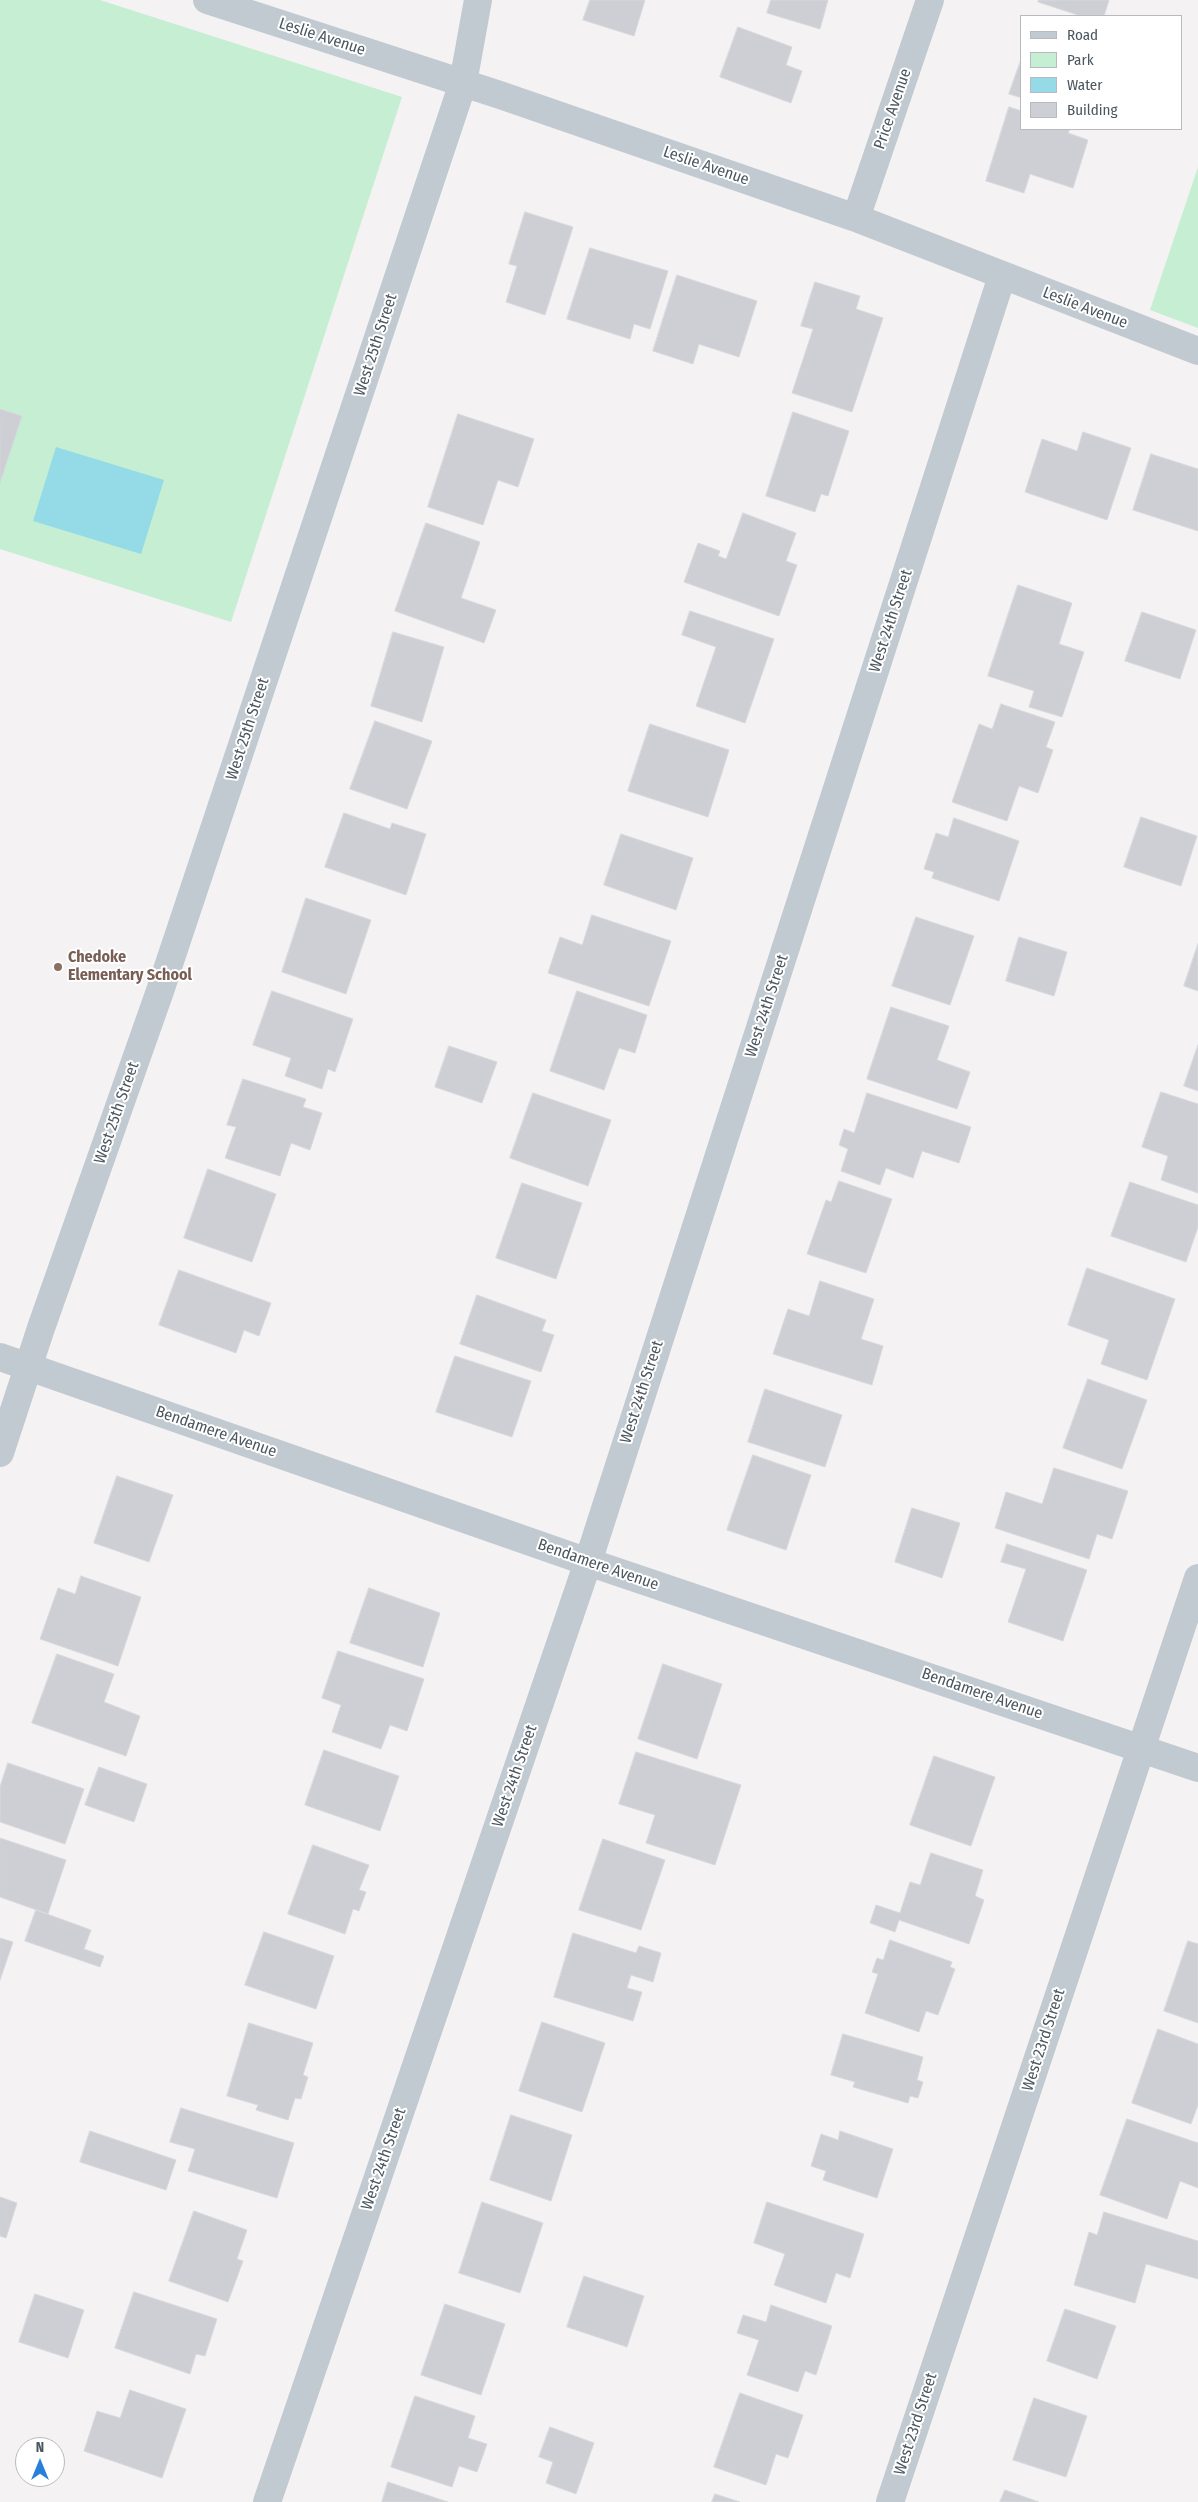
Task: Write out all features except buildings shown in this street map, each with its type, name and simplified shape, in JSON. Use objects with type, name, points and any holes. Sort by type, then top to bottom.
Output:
[{"type":"street","name":"Leslie Avenue","points":[[207,0],[463,83],[856,218],[1198,351]]},
{"type":"street","name":"West 25th Street","points":[[0,1453],[160,991],[463,83],[478,0]]},
{"type":"street","name":"Price Avenue","points":[[856,218],[930,0]]},
{"type":"street","name":"West 24th Street","points":[[267,2502],[588,1562],[1002,276]]},
{"type":"street","name":"Bendamere Avenue","points":[[0,1357],[588,1562],[1198,1768]]},
{"type":"street","name":"West 23rd Street","points":[[890,2502],[1198,1578]]},
{"type":"green space","points":[[0,0],[100,0],[402,97],[231,622],[0,549]]},
{"type":"green space","points":[[1198,167],[1198,328],[1150,310]]},
{"type":"water","points":[[56,447],[164,480],[141,554],[33,521]]},
{"type":"place","name":"Chedoke Elementary School","points":[[58,967]]}]
